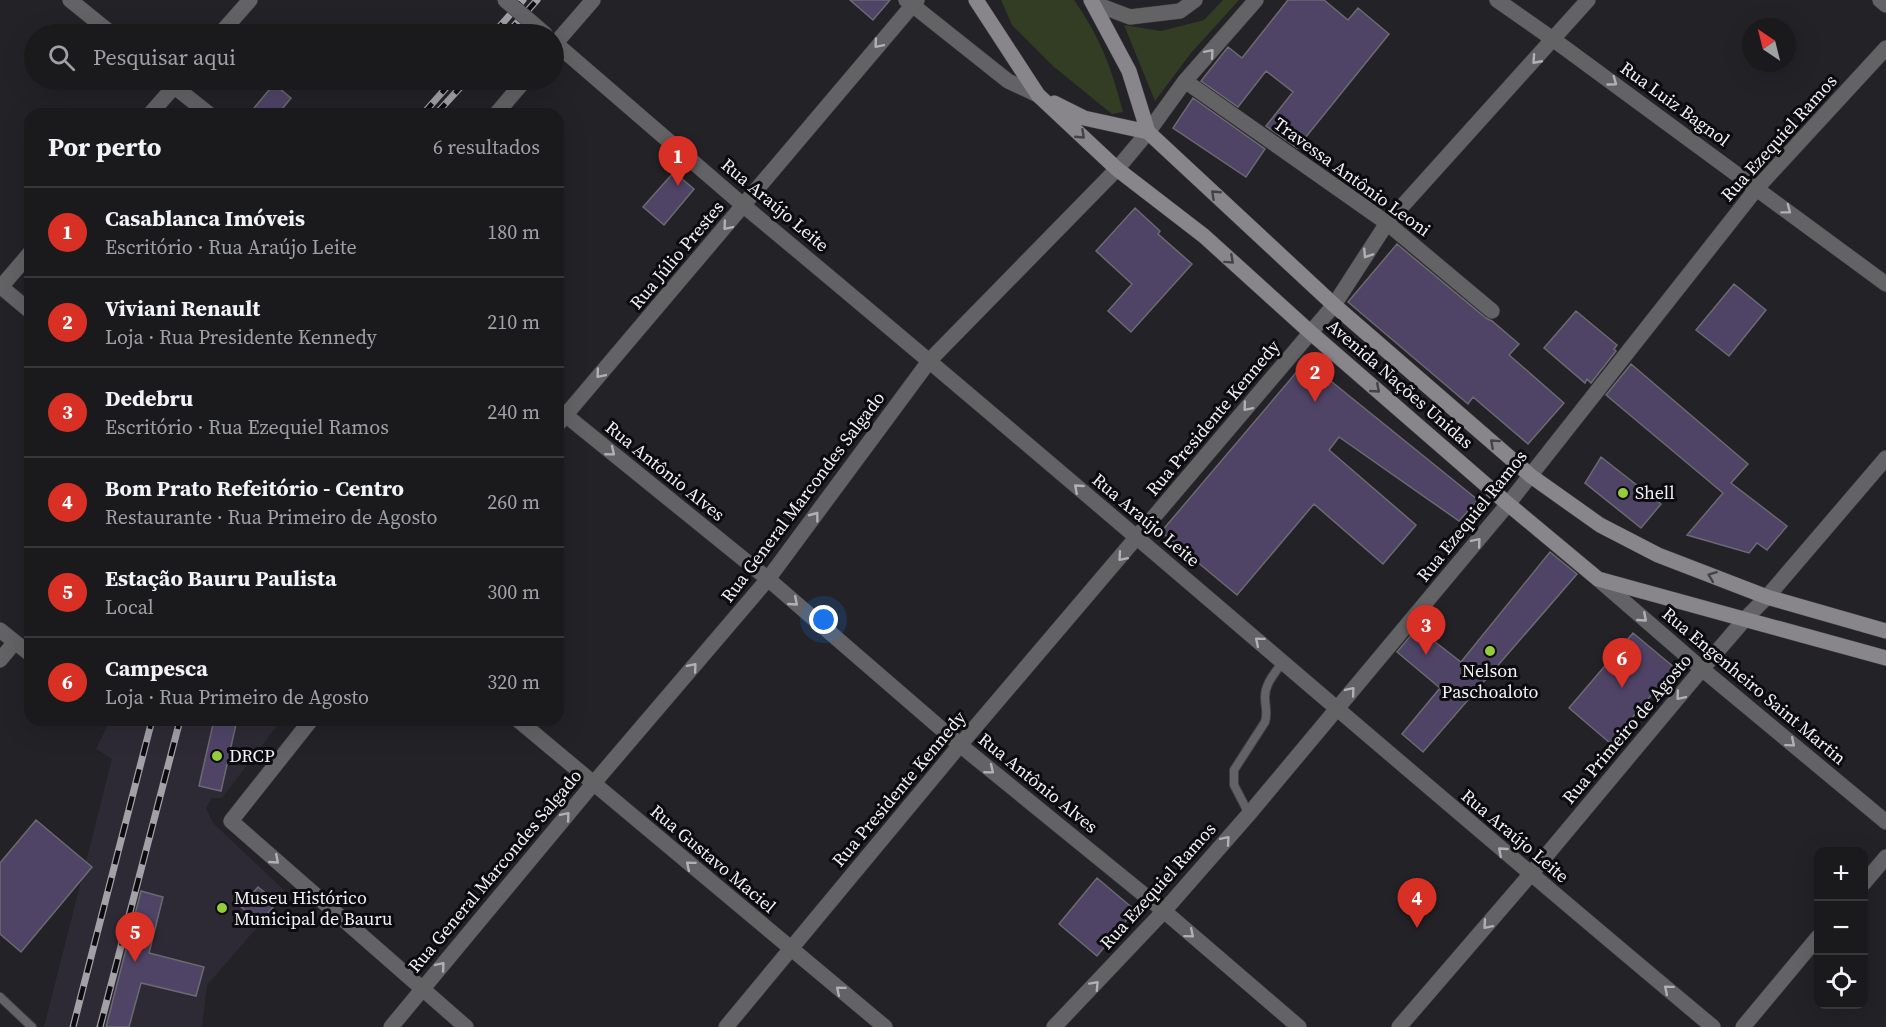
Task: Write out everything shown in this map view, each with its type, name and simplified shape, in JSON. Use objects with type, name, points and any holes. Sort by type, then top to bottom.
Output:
[{"type":"main road","name":"Avenida Nações Unidas","points":[[976,0],[1038,95],[1117,169],[1204,236],[1310,332],[1598,579],[1886,658]]},
{"type":"main road","name":"Avenida Nações Unidas","points":[[1092,1],[1129,71],[1148,132],[1334,305],[1531,476],[1600,525],[1658,555],[1767,597],[1886,631]]},
{"type":"main road","points":[[1038,95],[1084,118],[1148,132]]},
{"type":"street","points":[[70,0],[100,24]]},
{"type":"street","points":[[229,24],[250,0]]},
{"type":"street","name":"Rua Araújo Leite","points":[[505,0],[533,24]]},
{"type":"street","points":[[564,29],[592,0]]},
{"type":"street","points":[[1092,1],[1130,17],[1180,10],[1195,0]]},
{"type":"street","name":"Rua General Marcondes Salgado","points":[[391,1027],[593,784],[768,579],[930,360],[1117,169],[1148,132],[1185,81],[1256,0]]},
{"type":"street","name":"Rua Luiz Bagnol","points":[[1497,0],[1886,284]]},
{"type":"street","name":"Rua Presidente Kennedy","points":[[726,1027],[960,745],[1334,305],[1387,223],[1588,0]]},
{"type":"street","points":[[1880,0],[1886,5]]},
{"type":"street","points":[[912,1],[1008,81],[1038,95]]},
{"type":"street","name":"Rua Júlio Prestes","points":[[564,411],[744,206],[912,1]]},
{"type":"street","name":"Rua Ezequiel Ramos","points":[[1054,1027],[1164,911],[1249,814],[1531,476],[1757,188],[1886,48]]},
{"type":"street","name":"Rua Araújo Leite","points":[[564,51],[744,206],[930,360],[1530,875],[1713,1027]]},
{"type":"street","name":"Travessa Antônio Leoni","points":[[1185,81],[1387,223],[1492,311]]},
{"type":"street","points":[[154,108],[168,90]]},
{"type":"street","points":[[182,90],[202,108]]},
{"type":"street","points":[[501,108],[516,90]]},
{"type":"street","points":[[24,259],[0,287],[24,306]]},
{"type":"street","name":"Rua Antônio Alves","points":[[564,419],[768,579],[960,745],[1164,911],[1299,1027]]},
{"type":"street","name":"Rua Primeiro de Agosto","points":[[1399,1027],[1702,669],[1886,458]]},
{"type":"street","name":"Rua Engenheiro Saint Martin","points":[[1598,579],[1886,822]]},
{"type":"street","points":[[0,630],[24,649]]},
{"type":"street","points":[[0,660],[15,642]]},
{"type":"street","points":[[304,726],[231,821],[466,1027]]},
{"type":"street","name":"Rua Gustavo Maciel","points":[[525,726],[885,1027]]},
{"type":"street","points":[[1868,877],[1886,856]]},
{"type":"street","points":[[1743,1027],[1814,942]]},
{"type":"lane","points":[[1249,814],[1234,785],[1234,770],[1265,722],[1267,714],[1265,695],[1268,683],[1283,661]]},
{"type":"lane","points":[[0,997],[32,1027]]},
{"type":"shaded area","points":[[107,726],[277,726],[222,798],[212,798],[206,808],[213,823],[287,893],[207,985],[202,1027],[44,1027],[112,759],[96,749]]},
{"type":"green space","points":[[1001,0],[1074,0],[1104,53],[1123,112],[1112,114],[1053,66],[1012,25]]},
{"type":"green space","points":[[1223,0],[1239,0],[1191,53],[1155,101],[1124,25],[1161,31],[1204,20]]},
{"type":"building","points":[[850,0],[890,0],[873,20]]},
{"type":"building","points":[[1288,0],[1324,0],[1348,20],[1358,8],[1389,34],[1297,148],[1266,126],[1293,92],[1266,71],[1238,107],[1201,81],[1228,47],[1242,58]]},
{"type":"building","points":[[269,90],[281,90],[291,98],[283,108],[254,108]]},
{"type":"building","points":[[1193,98],[1265,149],[1246,177],[1173,128]]},
{"type":"building","points":[[674,172],[694,189],[664,225],[643,207]]},
{"type":"building","points":[[1135,208],[1160,231],[1158,234],[1192,264],[1131,332],[1108,311],[1132,284],[1096,251]]},
{"type":"building","points":[[1397,244],[1519,344],[1509,355],[1564,403],[1528,444],[1473,397],[1468,404],[1348,302]]},
{"type":"building","points":[[1734,284],[1766,310],[1729,356],[1696,330]]},
{"type":"building","points":[[1576,311],[1617,345],[1614,349],[1616,351],[1591,383],[1587,379],[1585,383],[1544,348]]},
{"type":"building","points":[[1306,361],[1478,500],[1459,521],[1339,437],[1329,450],[1416,525],[1383,564],[1314,504],[1237,595],[1161,532]]},
{"type":"building","points":[[1631,364],[1748,464],[1731,483],[1787,526],[1767,550],[1757,543],[1749,553],[1687,535],[1723,493],[1606,395]]},
{"type":"building","name":"Shell","points":[[1601,457],[1661,504],[1641,528],[1585,483]]},
{"type":"building","name":"Nelson Paschoaloto","points":[[1550,552],[1577,574],[1423,752],[1402,734],[1440,688],[1397,652],[1417,628],[1461,662]]},
{"type":"building","points":[[1633,633],[1675,668],[1610,743],[1569,708]]},
{"type":"building","name":"DRCP","points":[[213,726],[236,726],[221,791],[199,786]]},
{"type":"building","points":[[36,820],[92,867],[21,952],[0,934],[0,863]]},
{"type":"building","points":[[1097,878],[1135,910],[1097,956],[1059,924]]},
{"type":"building","points":[[258,887],[277,902],[260,923],[241,907]]},
{"type":"building","points":[[141,891],[163,897],[149,953],[204,967],[196,996],[141,983],[129,1027],[106,1027]]},
{"type":"railway","points":[[502,24],[523,0]]},
{"type":"railway","points":[[516,24],[537,0]]},
{"type":"railway","points":[[428,108],[444,90]]},
{"type":"railway","points":[[441,108],[458,90]]},
{"type":"railway","points":[[73,1027],[150,726]]},
{"type":"railway","points":[[100,1027],[178,726]]},
{"type":"place","name":"Casablanca Imóveis","points":[[678,186]]},
{"type":"place","name":"Viviani Renault","points":[[1315,402]]},
{"type":"place","name":"Shell","points":[[1623,493]]},
{"type":"place","name":"Nelson Paschoaloto","points":[[1490,651]]},
{"type":"place","name":"Dedebru","points":[[1426,655]]},
{"type":"place","name":"Campesca","points":[[1622,688]]},
{"type":"place","name":"DRCP","points":[[217,756]]},
{"type":"place","name":"Museu Histórico Municipal de Bauru","points":[[222,908]]},
{"type":"place","name":"Bom Prato Refeitório - Centro","points":[[1417,928]]},
{"type":"place","name":"Estação Bauru Paulista","points":[[135,962]]}]
